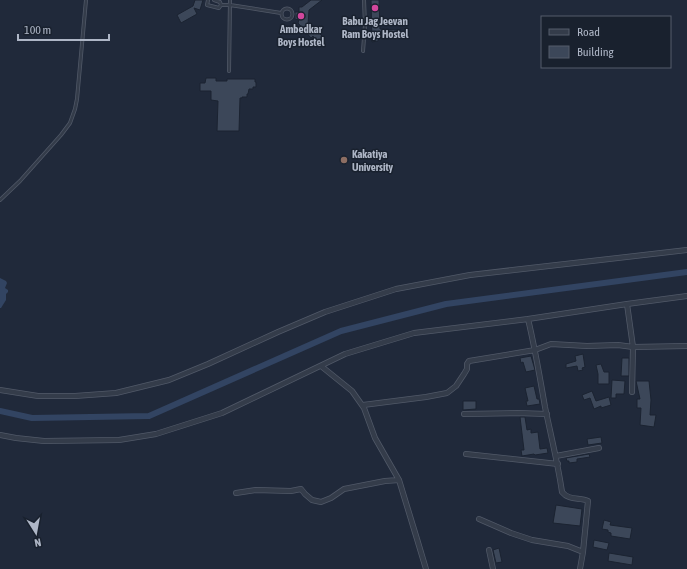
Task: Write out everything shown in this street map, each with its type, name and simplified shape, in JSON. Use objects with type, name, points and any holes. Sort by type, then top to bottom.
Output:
[{"type":"street","points":[[0,390],[38,396],[75,396],[116,393],[169,380],[325,312],[396,289],[470,276],[687,250]]},
{"type":"street","points":[[0,435],[44,441],[119,440],[156,434],[222,413],[345,354],[414,333],[528,319],[687,296]]},
{"type":"street","points":[[627,304],[633,347],[632,392]]},
{"type":"street","points":[[528,319],[558,464],[562,492],[565,496],[570,498],[584,499],[588,501],[580,569]]},
{"type":"street","points":[[363,405],[446,393],[456,386],[467,369],[467,364],[469,361],[535,350],[551,344],[587,346],[618,345],[633,347],[687,346]]},
{"type":"street","points":[[321,366],[352,391],[363,405],[375,438],[399,480],[426,569]]},
{"type":"street","points":[[464,414],[547,414]]},
{"type":"street","points":[[556,456],[599,448]]},
{"type":"street","points":[[466,454],[558,464]]},
{"type":"street","points":[[236,493],[256,490],[301,490],[312,500],[321,502],[331,498],[344,489],[385,480],[399,480]]},
{"type":"street","points":[[479,519],[511,533],[532,540],[568,546],[583,552]]},
{"type":"street","points":[[488,550],[493,569]]},
{"type":"lane","points":[[0,200],[40,159],[70,122],[77,99],[86,0]]},
{"type":"lane","points":[[208,0],[206,5],[219,8],[222,5],[230,5],[281,13]]},
{"type":"lane","points":[[214,0],[220,2],[222,5]]},
{"type":"lane","points":[[229,71],[230,0]]},
{"type":"lane","points":[[364,0],[364,51]]},
{"type":"lane","points":[[286,8],[290,9],[293,15],[288,20],[284,19],[281,13],[286,8]]},
{"type":"water","points":[[0,278],[6,281],[7,283],[5,288],[8,290],[6,300],[1,308],[0,308]]},
{"type":"building","points":[[195,0],[203,0],[200,10],[194,8],[197,14],[181,23],[177,15],[193,6]]},
{"type":"building","points":[[311,0],[322,0],[309,10],[308,25],[324,38],[318,43],[313,36],[311,38],[298,23],[299,20],[295,19],[295,12],[299,12],[299,7],[302,7]]},
{"type":"building","points":[[371,0],[379,0],[380,29],[399,30],[399,36],[380,36],[378,41],[372,42]]},
{"type":"building","points":[[206,78],[216,78],[216,81],[227,81],[227,79],[255,79],[256,87],[249,89],[247,97],[240,98],[239,131],[217,131],[218,101],[211,100],[211,91],[200,91],[200,83],[205,83]]},
{"type":"building","points":[[583,354],[585,367],[582,368],[583,370],[578,371],[577,366],[566,368],[566,364],[576,361],[575,356]]},
{"type":"building","points":[[531,356],[535,370],[526,372],[520,358]]},
{"type":"building","points":[[622,358],[629,358],[629,376],[621,376]]},
{"type":"building","points":[[601,364],[604,372],[609,372],[609,384],[598,384],[596,365]]},
{"type":"building","points":[[612,380],[625,381],[624,394],[616,394],[616,398],[611,398]]},
{"type":"building","points":[[636,381],[649,381],[651,400],[650,415],[656,415],[654,427],[640,425],[641,408],[637,408],[637,399],[640,399]]},
{"type":"building","points":[[534,386],[537,399],[539,399],[540,404],[527,406],[526,401],[528,401],[525,388]]},
{"type":"building","points":[[592,391],[596,401],[609,397],[611,405],[601,408],[601,406],[594,409],[590,398],[584,400],[582,395]]},
{"type":"building","points":[[463,401],[476,401],[476,409],[463,410]]},
{"type":"building","points":[[520,417],[525,417],[527,430],[531,429],[531,433],[538,432],[540,449],[547,448],[548,453],[522,456],[521,450],[524,450]]},
{"type":"building","points":[[601,437],[602,443],[588,445],[587,439]]},
{"type":"building","points":[[589,454],[590,457],[577,459],[577,462],[569,463],[566,458]]},
{"type":"building","points":[[556,505],[582,509],[580,526],[553,523]]},
{"type":"building","points":[[604,520],[611,522],[610,525],[632,528],[630,539],[611,536],[611,533],[608,532],[608,530],[602,529]]},
{"type":"building","points":[[594,540],[609,543],[607,550],[593,547]]},
{"type":"building","points":[[499,548],[502,562],[496,563],[493,550]]},
{"type":"building","points":[[609,553],[633,557],[632,565],[608,561]]},
{"type":"waterway","points":[[0,411],[32,418],[149,416],[341,331],[446,304],[687,272]]},
{"type":"place","name":"Babu Jag Jeevan Ram Boys Hostel","points":[[375,8]]},
{"type":"place","name":"Ambedkar Boys Hostel","points":[[301,16]]},
{"type":"place","name":"Kakatiya University","points":[[344,160]]}]
